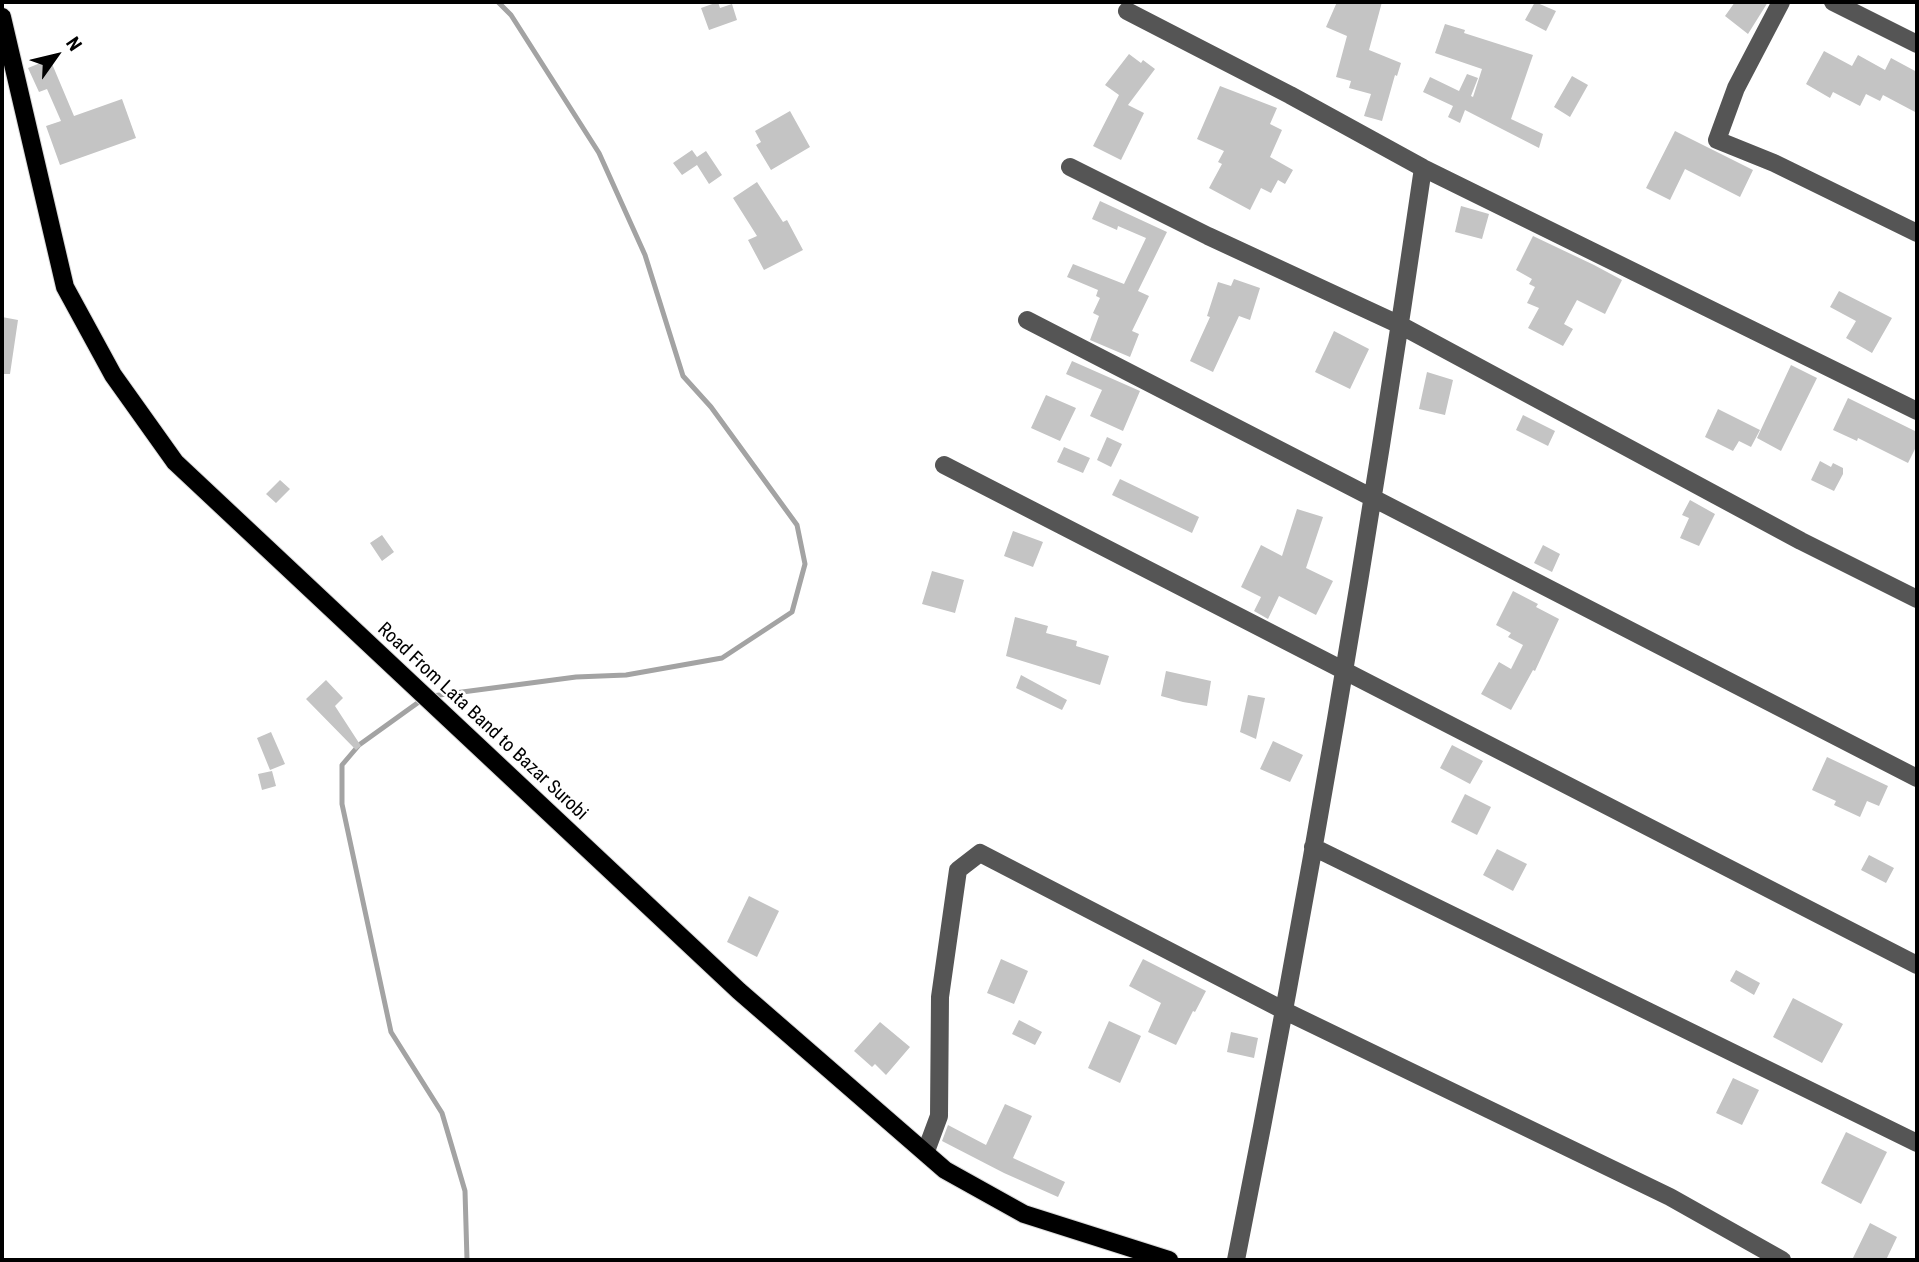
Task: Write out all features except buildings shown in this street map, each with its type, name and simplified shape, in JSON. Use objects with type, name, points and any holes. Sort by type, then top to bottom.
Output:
[{"type":"main road","name":"Road From Lata Band to Bazar Surobi","points":[[2,17],[65,287],[113,375],[175,462],[739,991],[946,1170],[1024,1213],[1169,1260]]},
{"type":"street","points":[[1781,2],[1736,88],[1717,140],[1774,163],[1917,233]]},
{"type":"street","points":[[1833,2],[1917,44]]},
{"type":"street","points":[[1127,11],[1290,95],[1423,168],[1917,411]]},
{"type":"street","points":[[1070,167],[1208,236],[1400,326],[1801,541],[1917,599]]},
{"type":"street","points":[[1236,1260],[1285,1011],[1346,672],[1423,168]]},
{"type":"street","points":[[1027,320],[1917,778]]},
{"type":"street","points":[[944,465],[1917,965]]},
{"type":"street","points":[[1313,847],[1917,1143]]},
{"type":"street","points":[[926,1151],[939,1116],[940,997],[958,870],[980,853],[1285,1011],[1670,1197],[1782,1260]]},
{"type":"waterway","points":[[432,696],[576,677],[626,675],[722,658],[792,612],[805,564],[797,525],[711,407],[683,376],[645,255],[599,153],[511,15],[498,2]]},
{"type":"waterway","points":[[423,699],[359,745],[342,765],[342,804],[391,1032],[442,1113],[465,1191],[467,1260]]}]
